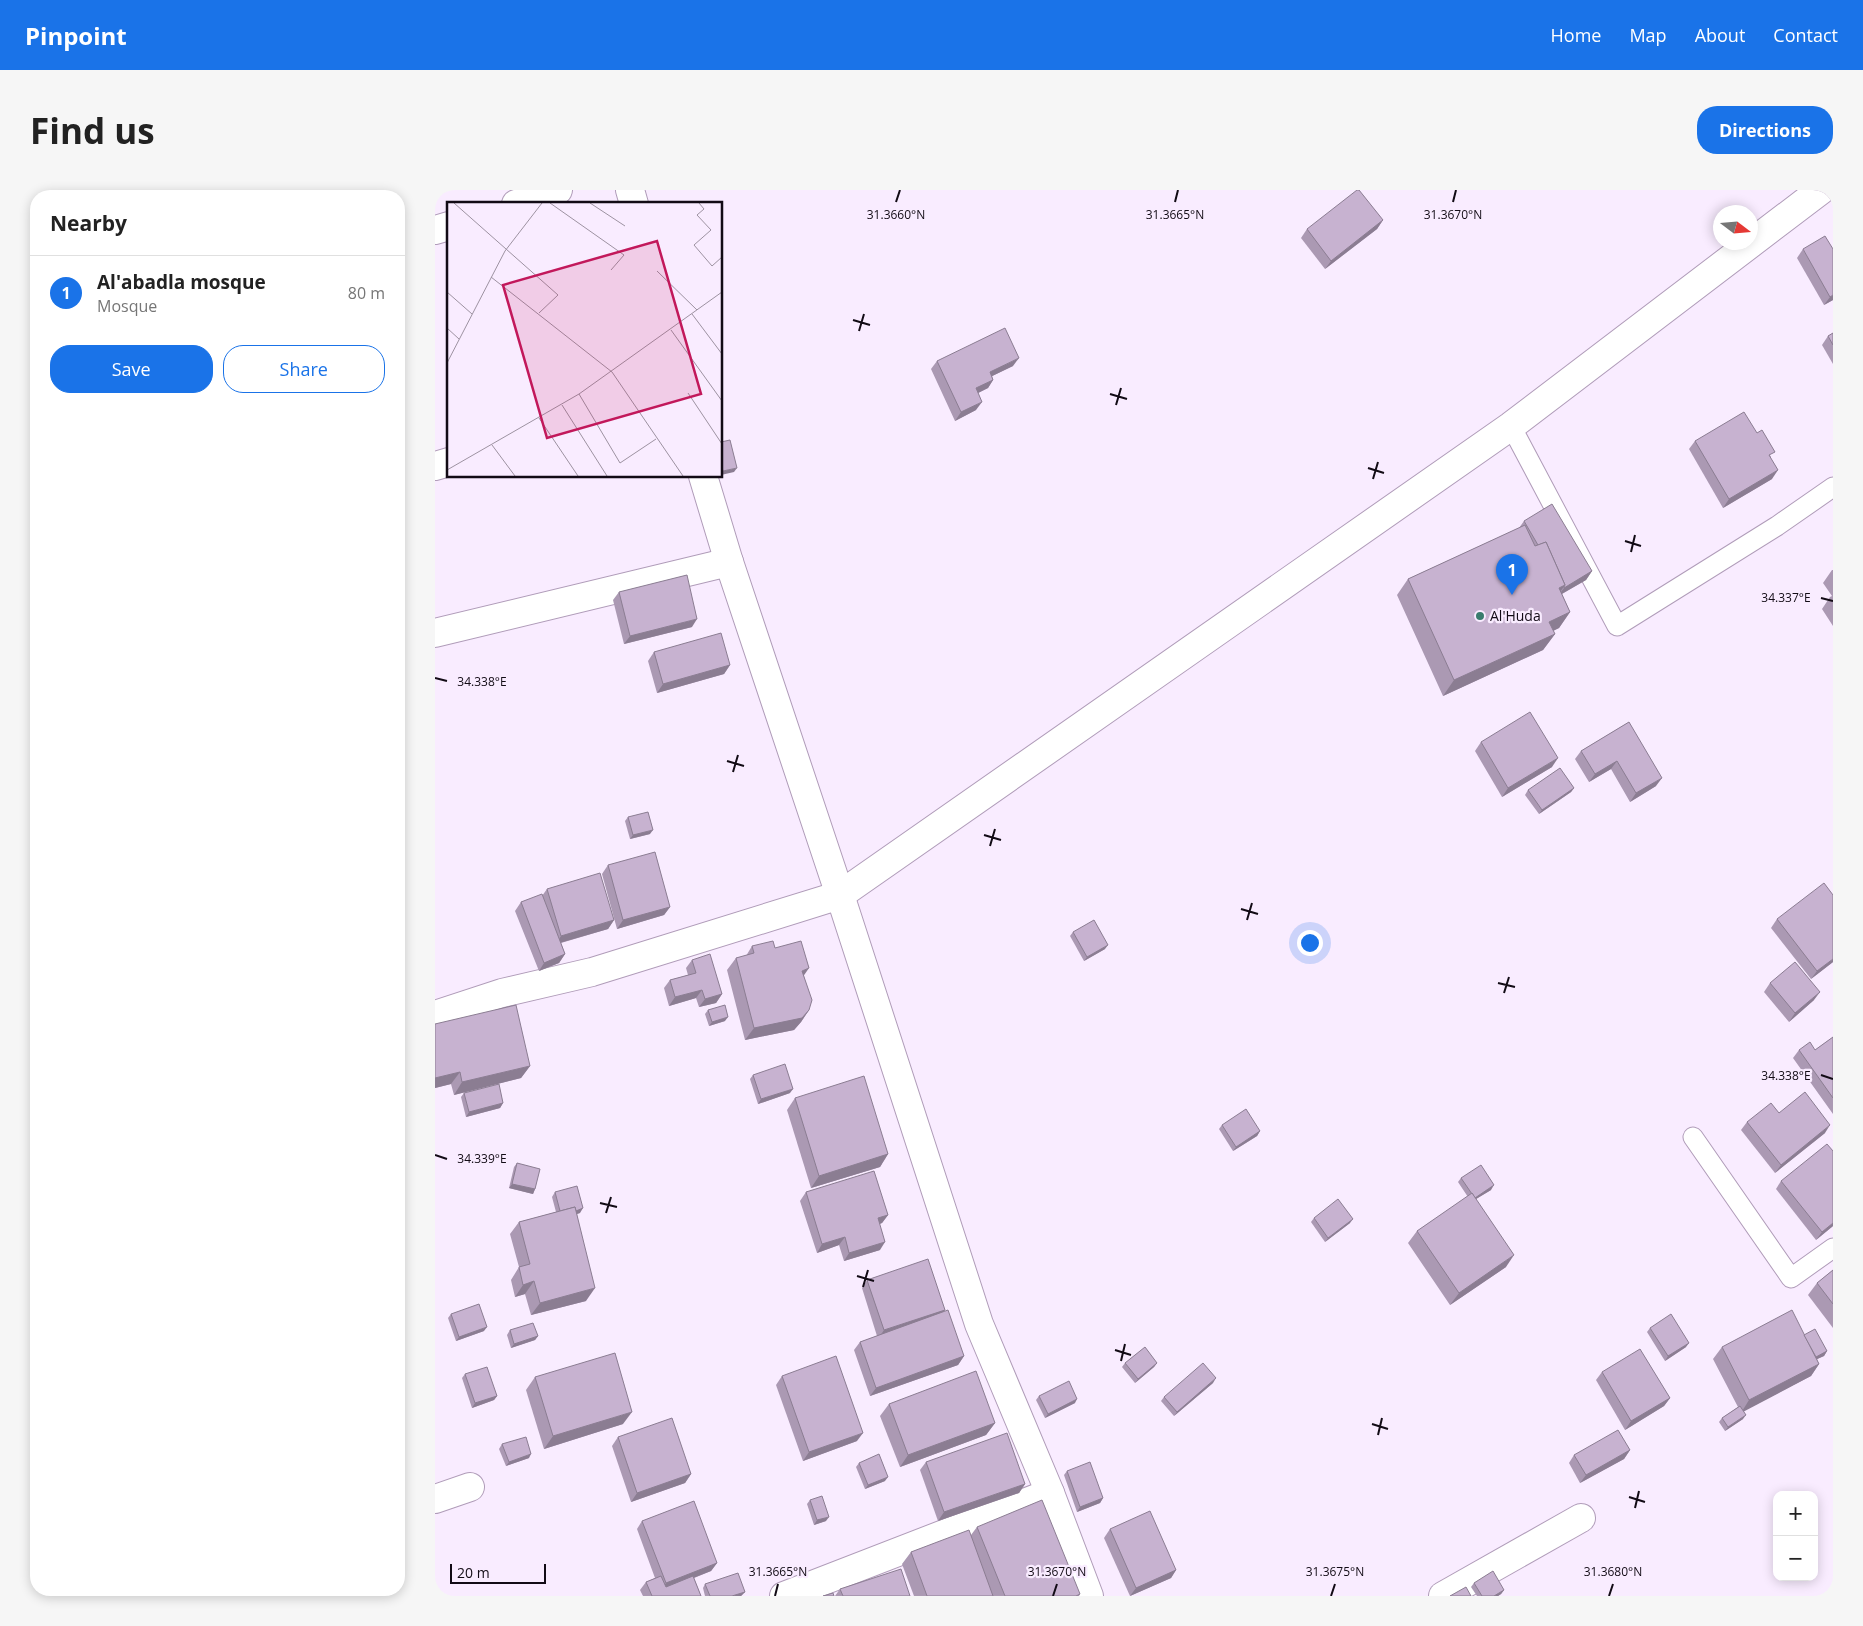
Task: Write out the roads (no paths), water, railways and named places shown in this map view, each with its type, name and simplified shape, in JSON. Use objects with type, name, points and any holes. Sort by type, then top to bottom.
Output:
[{"type":"street","points":[[522,202],[558,190]]},
{"type":"street","points":[[435,1015],[502,993],[592,972],[840,895],[1511,426],[1821,190]]},
{"type":"street","points":[[704,478],[729,562],[840,895],[979,1324],[1050,1493],[1089,1596]]},
{"type":"street","points":[[435,633],[729,562]]},
{"type":"street","points":[[435,1499],[470,1488]]},
{"type":"street","points":[[784,1596],[1050,1493]]},
{"type":"street","points":[[1443,1596],[1581,1518]]},
{"type":"lane","points":[[1511,426],[1617,626],[1777,526],[1833,486]]},
{"type":"lane","points":[[1693,1137],[1791,1278],[1833,1248]]},
{"type":"place","name":"Al'abadla mosque","points":[[1512,595]]},
{"type":"place","name":"Al'Huda","points":[[1480,616]]}]
